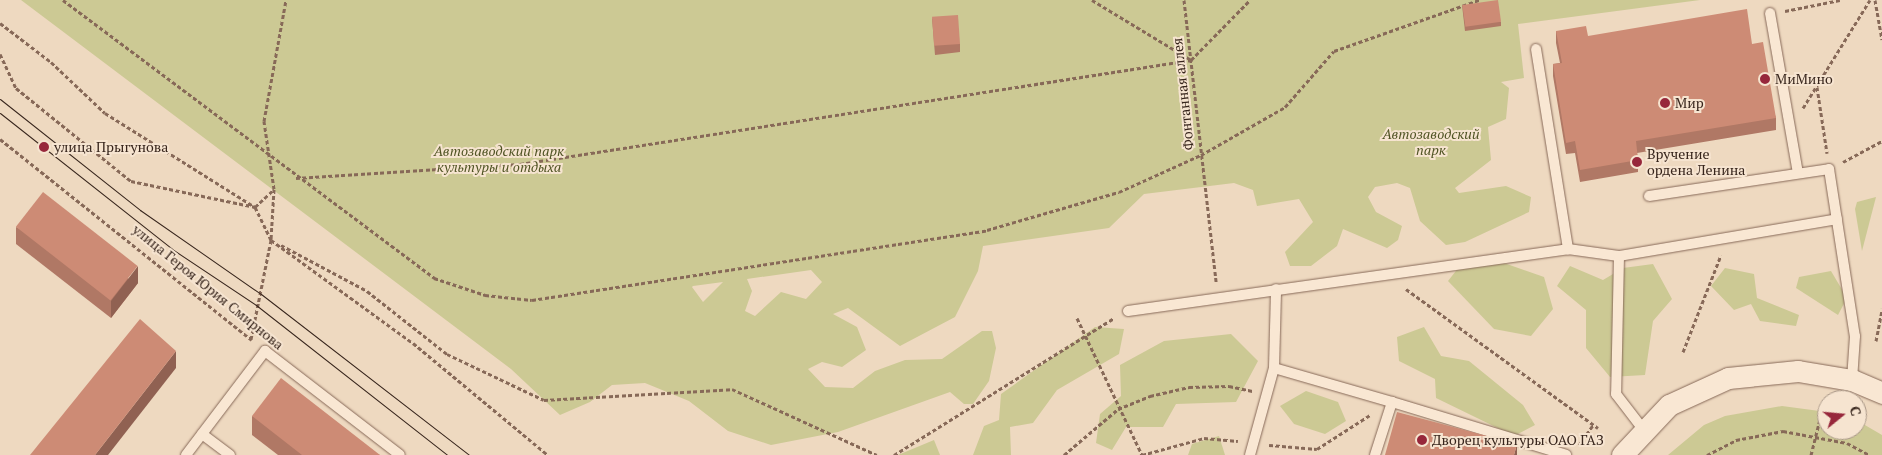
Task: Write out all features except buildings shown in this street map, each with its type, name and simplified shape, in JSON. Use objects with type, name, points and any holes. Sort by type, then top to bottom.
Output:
[{"type":"street","points":[[1622,455],[1643,429],[1684,397],[1728,378],[1798,371],[1852,380],[1882,393]]},
{"type":"lane","points":[[1770,14],[1798,174]]},
{"type":"lane","points":[[1536,49],[1568,249]]},
{"type":"lane","points":[[1649,196],[1829,169],[1854,336],[1852,380]]},
{"type":"lane","points":[[1128,310],[1218,296],[1568,249],[1620,256],[1837,219]]},
{"type":"lane","points":[[1620,256],[1616,394],[1643,429]]},
{"type":"lane","points":[[1250,455],[1274,368],[1276,289]]},
{"type":"lane","points":[[186,455],[265,352]]},
{"type":"lane","name":"улица Героя Юрия Смирнова","points":[[265,352],[400,455]]},
{"type":"lane","points":[[1274,368],[1566,455]]},
{"type":"lane","points":[[1376,455],[1392,402]]},
{"type":"lane","points":[[202,434],[230,455]]},
{"type":"path","points":[[63,0],[295,178],[434,278],[485,295],[532,300],[987,230],[1119,192],[1201,155],[1285,107],[1334,51],[1478,0]]},
{"type":"path","points":[[251,339],[271,240],[274,189],[264,121],[286,0]]},
{"type":"path","points":[[1092,0],[1192,60]]},
{"type":"path","name":"Фонтанная аллея","points":[[1184,0],[1218,296]]},
{"type":"path","points":[[295,178],[520,164],[1192,60],[1250,0]]},
{"type":"path","points":[[1770,14],[1840,0]]},
{"type":"path","points":[[1790,129],[1870,0]]},
{"type":"path","points":[[1875,0],[1882,40]]},
{"type":"path","points":[[0,23],[51,62],[105,113],[255,207],[271,240],[413,344],[548,455]]},
{"type":"path","points":[[0,54],[16,88],[131,181],[255,207]]},
{"type":"path","points":[[1817,86],[1829,169],[1882,141]]},
{"type":"path","name":"улица Героя Юрия Смирнова","points":[[0,139],[265,352]]},
{"type":"path","points":[[255,207],[274,189]]},
{"type":"path","points":[[1683,352],[1727,238]]},
{"type":"path","points":[[271,240],[367,291],[447,354],[544,400],[732,390],[878,455]]},
{"type":"path","points":[[1386,274],[1598,428]]},
{"type":"path","points":[[1876,341],[1882,309]]},
{"type":"path","points":[[894,455],[1128,310]]},
{"type":"path","points":[[1077,318],[1118,408],[1142,455],[1204,438],[1318,449],[1392,402]]},
{"type":"path","points":[[1064,455],[1118,408],[1189,388],[1230,386],[1267,394]]},
{"type":"path","points":[[1576,447],[1593,425]]},
{"type":"path","points":[[1707,455],[1761,432],[1817,436],[1811,455]]},
{"type":"path","points":[[1834,440],[1847,443],[1870,455]]},
{"type":"green space","name":"Автозаводский парк культуры и отдыха","points":[[21,0],[1700,0],[1518,24],[1524,78],[1501,82],[1509,88],[1506,119],[1488,127],[1491,160],[1455,188],[1459,193],[1506,186],[1531,197],[1529,212],[1465,242],[1446,245],[1420,221],[1410,188],[1397,183],[1375,187],[1368,197],[1376,212],[1402,226],[1398,240],[1387,248],[1343,229],[1337,246],[1311,266],[1290,266],[1285,252],[1313,222],[1299,199],[1257,206],[1253,190],[1234,183],[1144,194],[1109,228],[983,246],[978,271],[955,317],[900,346],[848,308],[833,314],[857,327],[866,350],[842,367],[822,362],[808,369],[825,387],[853,388],[875,371],[905,360],[942,359],[982,331],[992,331],[996,348],[989,381],[973,404],[964,404],[950,392],[838,432],[771,445],[728,431],[689,401],[645,383],[612,385],[590,402],[560,415],[511,369]],"holes":[[[811,270],[822,282],[806,299],[781,292],[755,316],[745,311],[752,291],[747,279]],[[723,282],[703,302],[692,287],[693,286]]]},
{"type":"green space","points":[[1876,197],[1862,251],[1855,209],[1857,202]]},
{"type":"green space","points":[[1504,263],[1544,277],[1553,309],[1531,336],[1494,329],[1448,281],[1459,267]]},
{"type":"green space","points":[[1653,264],[1672,299],[1653,321],[1645,375],[1610,377],[1586,348],[1586,310],[1557,286],[1570,266],[1603,280],[1623,268]]},
{"type":"green space","points":[[1725,268],[1754,274],[1757,298],[1799,315],[1796,326],[1760,321],[1751,304],[1734,310],[1711,286]]},
{"type":"green space","points":[[1831,271],[1847,298],[1838,315],[1796,288],[1799,277]]},
{"type":"green space","points":[[1095,327],[1124,329],[1119,354],[1057,390],[1033,423],[1010,427],[1011,455],[973,455],[984,426],[999,420],[1001,394]]},
{"type":"green space","points":[[1424,327],[1441,356],[1469,361],[1523,405],[1535,425],[1514,436],[1436,398],[1435,379],[1399,361],[1397,337]]},
{"type":"green space","points":[[1231,334],[1258,361],[1236,402],[1176,404],[1163,427],[1126,427],[1112,450],[1096,443],[1100,414],[1121,396],[1120,365],[1164,341]]},
{"type":"green space","points":[[1306,391],[1338,402],[1346,421],[1325,434],[1294,424],[1280,406]]},
{"type":"green space","points":[[1782,406],[1817,411],[1817,440],[1867,440],[1867,426],[1882,435],[1882,455],[1668,455],[1704,425],[1725,416]]},
{"type":"green space","points":[[1219,436],[1225,455],[1188,455],[1192,444]]},
{"type":"green space","points":[[934,440],[940,455],[898,455]]},
{"type":"tram line","points":[[0,99],[140,210],[261,294],[469,455]]},
{"type":"tram line","points":[[0,113],[172,249],[256,305],[447,455]]},
{"type":"place","name":"МиМино","points":[[1765,79]]},
{"type":"place","name":"Мир","points":[[1665,103]]},
{"type":"place","name":"улица Прыгунова","points":[[44,147]]},
{"type":"place","name":"Вручение ордена Ленина","points":[[1637,162]]},
{"type":"place","name":"Дворец культуры ОАО ГАЗ","points":[[1422,440]]},
{"type":"park label","name":"Автозаводский парк","points":[[1431,142]]}]
